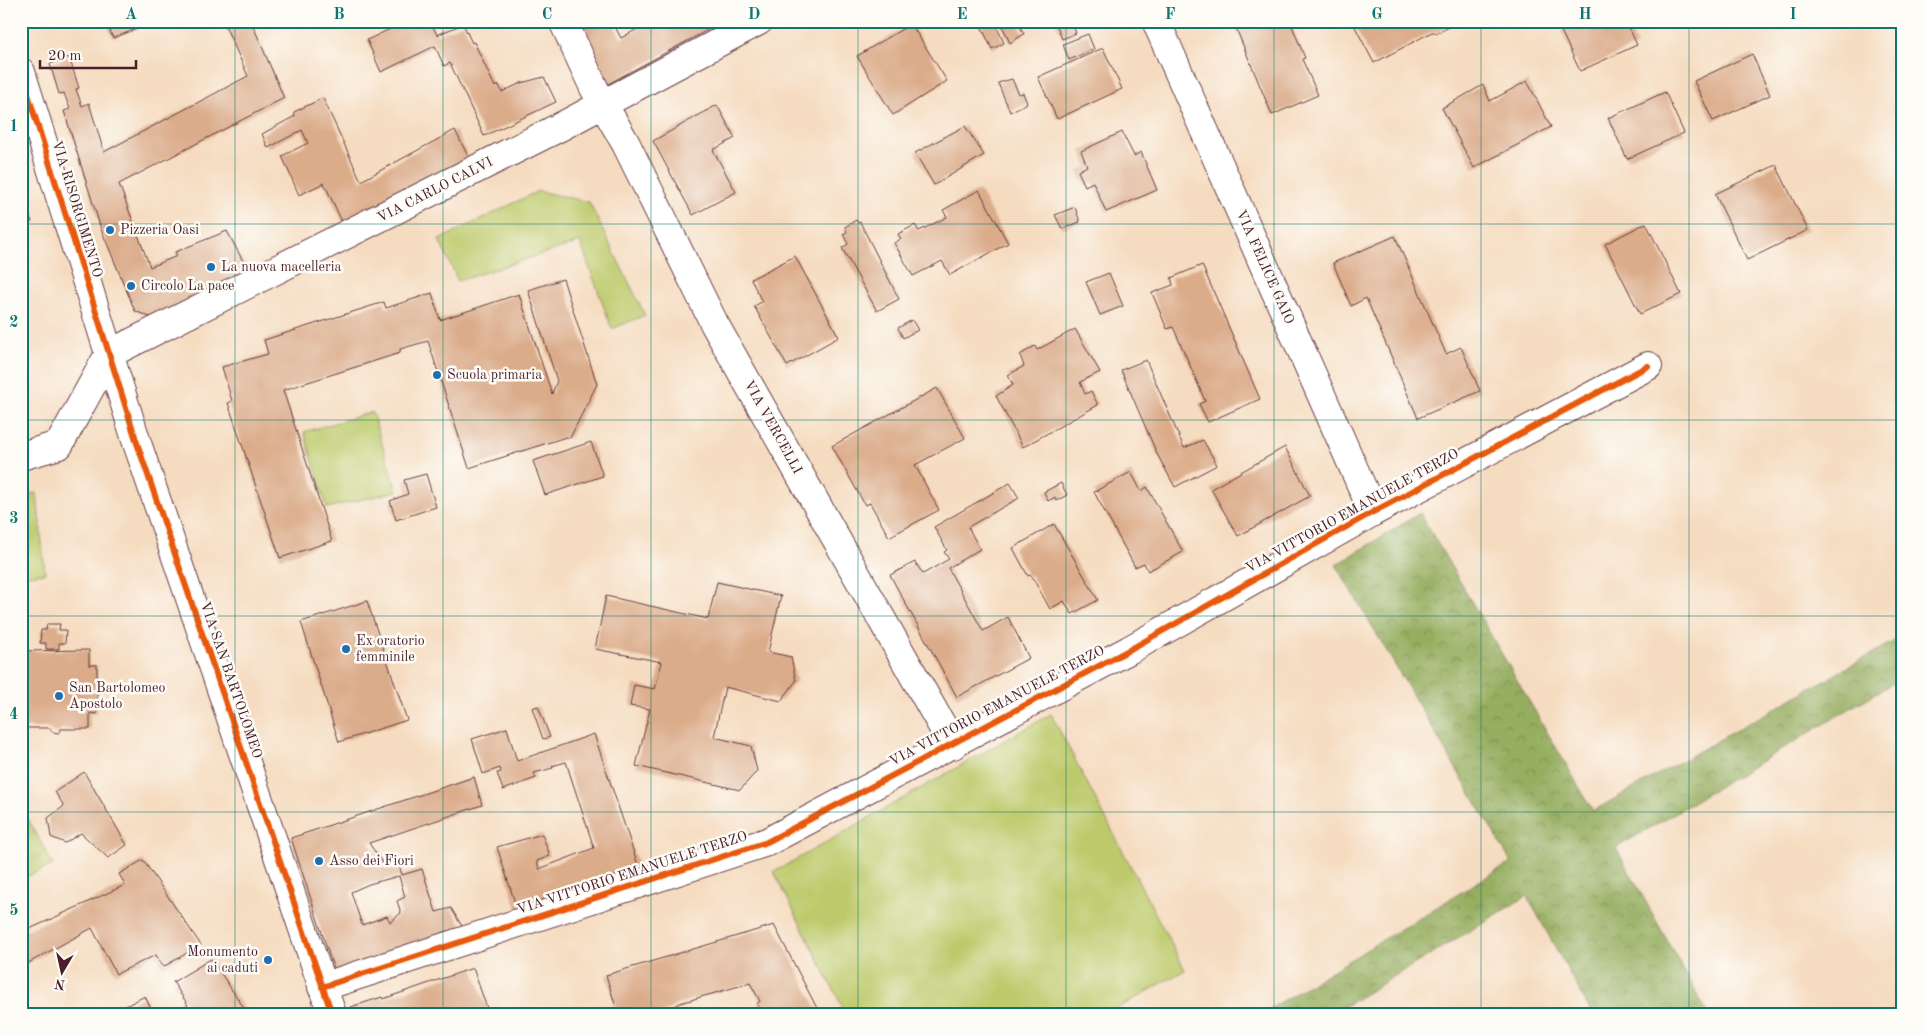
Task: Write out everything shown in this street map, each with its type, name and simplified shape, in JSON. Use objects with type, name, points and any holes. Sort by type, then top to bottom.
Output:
[{"type":"street","name":"VIA VERCELLI","points":[[563,21],[715,325],[952,745]]},
{"type":"street","name":"VIA CARLO CALVI","points":[[109,354],[604,104],[759,21]]},
{"type":"street","name":"VIA FELICE GAIO","points":[[1156,21],[1373,512]]},
{"type":"street","name":"VIA RISORGIMENTO","points":[[21,72],[109,354]]},
{"type":"street","points":[[21,456],[59,445],[109,354]]},
{"type":"street","name":"VIA SAN BARTOLOMEO","points":[[109,354],[137,443],[332,1014]]},
{"type":"street","name":"VIA VITTORIO EMANUELE TERZO","points":[[322,987],[767,842],[1129,650],[1373,512],[1648,366]]},
{"type":"street","points":[[319,1014],[322,987]]},
{"type":"green space","points":[[538,191],[589,202],[645,315],[612,329],[580,242],[458,281],[439,240]]},
{"type":"green space","points":[[372,412],[397,491],[327,508],[304,432]]},
{"type":"green space","points":[[37,493],[45,573],[21,576],[21,495]]},
{"type":"green space","points":[[1420,513],[1593,811],[1903,636],[1903,677],[1616,848],[1708,1014],[1592,1014],[1527,896],[1332,1014],[1261,1014],[1511,862],[1336,565]]},
{"type":"green space","points":[[1051,714],[1185,970],[1108,1014],[846,1014],[774,872]]},
{"type":"green space","points":[[21,806],[53,865],[21,879]]},
{"type":"building","points":[[105,21],[137,21],[139,28],[113,38]]},
{"type":"building","points":[[223,21],[251,21],[284,98],[119,184],[150,267],[177,256],[175,252],[227,231],[251,276],[157,320],[135,311],[101,229],[64,111],[70,109],[64,93],[59,94],[50,64],[69,57],[79,88],[76,89],[82,106],[89,103],[104,152],[248,76]]},
{"type":"building","points":[[407,21],[430,21],[437,35],[463,24],[472,43],[474,42],[495,87],[499,85],[502,92],[521,83],[544,77],[556,102],[484,136],[450,63],[444,66],[435,46],[381,72],[367,40]]},
{"type":"building","points":[[572,21],[612,21],[621,38],[652,21],[724,21],[606,85]]},
{"type":"building","points":[[994,21],[1004,43],[992,49],[981,26]]},
{"type":"building","points":[[1000,21],[1017,21],[1024,34],[1010,43]]},
{"type":"building","points":[[1055,21],[1071,21],[1076,33],[1062,39]]},
{"type":"building","points":[[1233,21],[1290,21],[1305,58],[1302,59],[1318,95],[1272,115]]},
{"type":"building","points":[[1356,21],[1460,21],[1436,34],[1432,32],[1374,63],[1353,23]]},
{"type":"building","points":[[1581,21],[1626,21],[1637,45],[1580,71],[1561,31]]},
{"type":"building","points":[[1664,21],[1682,21],[1667,28]]},
{"type":"building","points":[[911,24],[947,81],[893,115],[857,56]]},
{"type":"building","points":[[1088,34],[1094,49],[1069,60],[1063,44]]},
{"type":"building","points":[[1103,48],[1122,89],[1057,119],[1038,77]]},
{"type":"building","points":[[1752,54],[1770,95],[1713,121],[1694,81]]},
{"type":"building","points":[[1012,79],[1019,94],[1023,93],[1027,103],[1010,112],[998,83]]},
{"type":"building","points":[[1527,81],[1551,127],[1474,168],[1442,108],[1483,85],[1490,101]]},
{"type":"building","points":[[1665,92],[1684,133],[1627,159],[1608,118]]},
{"type":"building","points":[[323,98],[361,181],[455,130],[469,158],[344,226],[324,183],[299,195],[282,156],[308,143],[302,130],[268,148],[262,134],[295,116],[294,112]]},
{"type":"building","points":[[717,105],[735,138],[713,150],[736,192],[693,215],[653,141]]},
{"type":"building","points":[[965,126],[984,155],[934,185],[915,153]]},
{"type":"building","points":[[1122,132],[1134,156],[1141,152],[1157,190],[1106,212],[1093,182],[1085,186],[1078,171],[1087,166],[1081,151]]},
{"type":"building","points":[[1776,165],[1808,230],[1747,260],[1715,194]]},
{"type":"building","points":[[21,190],[32,222],[21,226]]},
{"type":"building","points":[[979,190],[1008,243],[950,275],[942,261],[913,276],[894,243],[901,239],[898,234],[915,225],[919,231],[947,217],[943,210]]},
{"type":"building","points":[[1075,207],[1080,222],[1062,229],[1055,215]]},
{"type":"building","points":[[856,220],[858,223],[860,222],[899,299],[877,311],[842,248],[848,244],[843,234],[847,232],[845,227]]},
{"type":"building","points":[[1646,223],[1681,294],[1640,314],[1605,244]]},
{"type":"building","points":[[1395,236],[1446,354],[1461,347],[1480,391],[1418,418],[1366,298],[1351,306],[1333,263]]},
{"type":"building","points":[[795,256],[839,337],[787,366],[754,306],[762,302],[751,279]]},
{"type":"building","points":[[1202,265],[1260,399],[1208,422],[1199,404],[1205,401],[1189,363],[1173,327],[1167,329],[1152,293],[1173,285],[1171,278]]},
{"type":"building","points":[[1109,273],[1123,306],[1100,315],[1086,282]]},
{"type":"building","points":[[563,279],[597,384],[570,438],[566,437],[469,468],[428,341],[400,349],[400,353],[283,390],[332,541],[280,558],[228,403],[232,401],[222,367],[268,354],[264,340],[384,302],[386,308],[432,293],[440,320],[519,294],[552,394],[557,381],[528,290]]},
{"type":"building","points":[[912,320],[918,330],[903,338],[898,328]]},
{"type":"building","points":[[1075,329],[1100,372],[1080,382],[1085,394],[1091,391],[1098,405],[1023,447],[996,396],[1013,385],[1008,375],[1024,366],[1020,355],[1035,346],[1037,350]]},
{"type":"building","points":[[1146,360],[1184,448],[1203,440],[1217,465],[1175,487],[1157,454],[1121,370]]},
{"type":"building","points":[[937,388],[965,438],[915,465],[939,510],[889,537],[870,503],[865,505],[832,446]]},
{"type":"building","points":[[591,442],[603,476],[545,495],[533,461]]},
{"type":"building","points":[[1285,447],[1310,496],[1238,536],[1211,489]]},
{"type":"building","points":[[1131,472],[1141,491],[1147,487],[1183,552],[1148,571],[1144,563],[1135,567],[1094,492]]},
{"type":"building","points":[[426,474],[436,507],[396,520],[390,501],[408,494],[404,480]]},
{"type":"building","points":[[1010,483],[1019,498],[968,527],[980,549],[948,568],[983,631],[1008,617],[1029,658],[957,697],[890,575],[915,562],[923,574],[949,559],[944,552],[947,550],[934,527]]},
{"type":"building","points":[[1061,483],[1067,495],[1056,501],[1055,497],[1048,501],[1044,492]]},
{"type":"building","points":[[1054,524],[1098,600],[1072,614],[1064,601],[1050,609],[1031,575],[1028,576],[1013,548]]},
{"type":"building","points":[[717,582],[781,596],[768,652],[791,657],[796,681],[781,701],[725,687],[714,737],[751,746],[757,771],[740,790],[636,766],[650,709],[630,706],[634,685],[655,689],[662,662],[595,649],[606,596],[708,619]]},
{"type":"building","name":"Ex oratorio femminile","points":[[367,601],[407,720],[339,742],[301,622]]},
{"type":"building","points":[[47,624],[60,624],[59,630],[66,630],[65,643],[59,643],[59,649],[46,649],[46,643],[40,643],[41,630],[46,630]]},
{"type":"building","name":"San Bartolomeo Apostolo","points":[[89,650],[89,665],[97,665],[97,714],[90,713],[90,729],[61,729],[59,733],[52,732],[50,728],[21,728],[21,651]]},
{"type":"building","points":[[538,706],[550,737],[543,739],[532,708]]},
{"type":"building","points":[[507,728],[517,761],[594,734],[640,871],[517,909],[497,847],[542,834],[550,856],[537,861],[539,869],[594,848],[566,762],[534,773],[536,778],[503,790],[497,773],[501,772],[500,768],[483,774],[472,739]]},
{"type":"building","points":[[84,772],[127,845],[108,858],[81,833],[65,843],[51,837],[48,818],[64,806],[55,792]]},
{"type":"building","points":[[474,777],[482,805],[369,843],[385,867],[398,862],[402,875],[422,869],[436,912],[451,908],[463,928],[336,976],[291,838]],"holes":[[[399,876],[405,897],[397,901],[401,913],[390,922],[387,916],[362,925],[351,892],[369,884]]]},
{"type":"building","points":[[143,860],[201,945],[163,967],[156,955],[116,974],[92,928],[23,966],[21,963],[21,933],[125,885],[119,874]]},
{"type":"building","points":[[774,925],[820,1014],[762,1014],[757,1004],[760,1001],[750,983],[680,1003],[662,1013],[618,1014],[606,975]]},
{"type":"building","points":[[211,959],[248,1014],[175,1014],[188,1005],[173,982]]},
{"type":"building","points":[[473,968],[489,1014],[354,1014],[351,1007],[382,997],[383,999]]},
{"type":"building","points":[[145,996],[153,1014],[110,1014]]},
{"type":"cycle path","points":[[21,72],[137,443],[332,1014]]},
{"type":"cycle path","points":[[322,987],[767,842],[1129,650],[1373,512],[1648,366]]},
{"type":"place","name":"Pizzeria Oasi","points":[[110,230]]},
{"type":"place","name":"La nuova macelleria","points":[[211,267]]},
{"type":"place","name":"Circolo La pace","points":[[131,286]]},
{"type":"place","name":"Scuola primaria","points":[[437,375]]},
{"type":"place","name":"Ex oratorio femminile","points":[[346,649]]},
{"type":"place","name":"San Bartolomeo Apostolo","points":[[59,696]]},
{"type":"place","name":"Asso dei Fiori","points":[[319,861]]},
{"type":"place","name":"Monumento ai caduti","points":[[268,960]]}]
